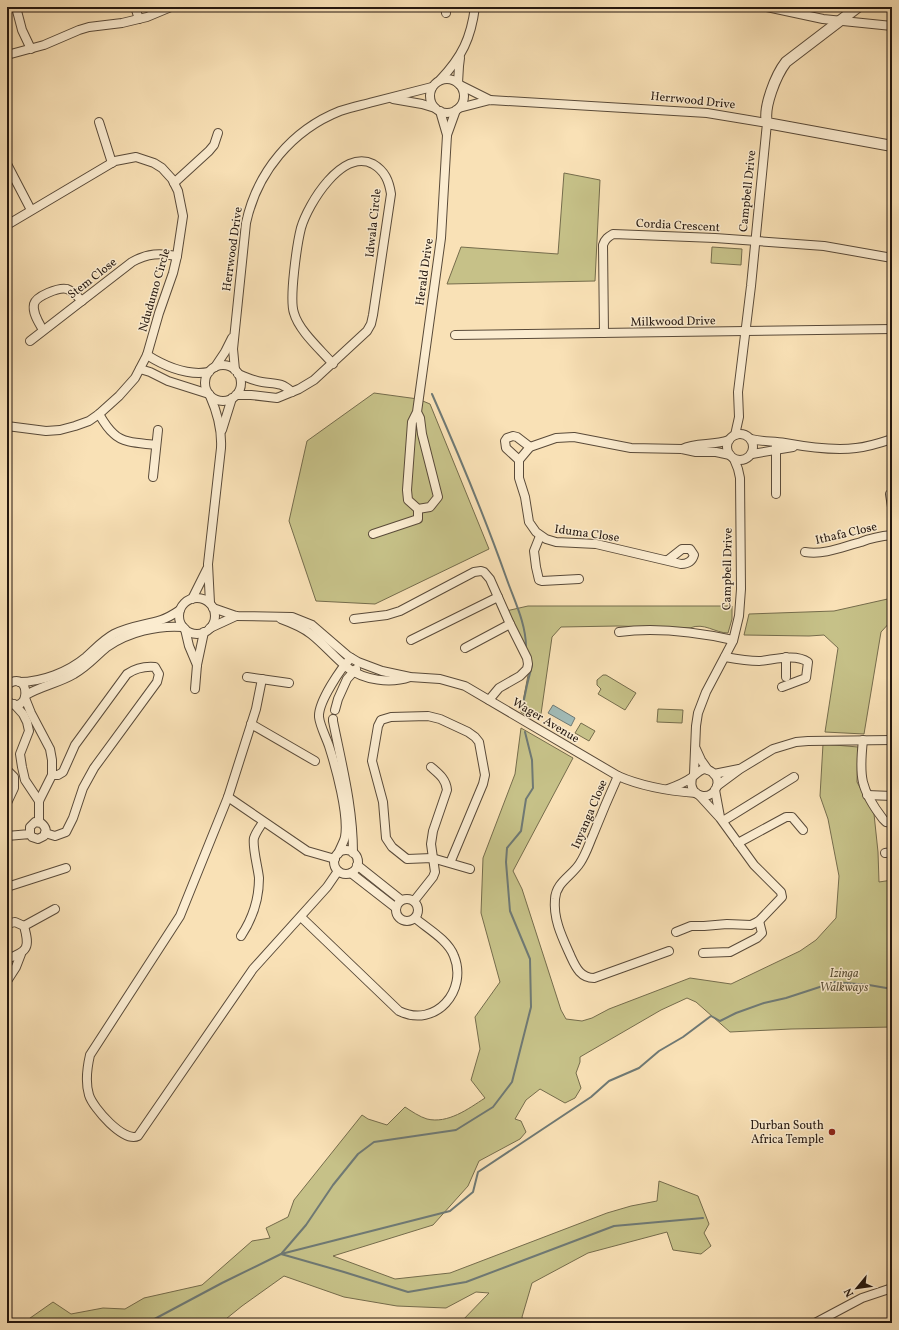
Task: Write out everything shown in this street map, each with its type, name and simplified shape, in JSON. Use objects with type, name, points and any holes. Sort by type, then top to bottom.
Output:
[{"type":"street","points":[[16,7],[22,30],[31,48]]},
{"type":"street","points":[[135,7],[139,19]]},
{"type":"street","points":[[7,55],[53,42],[89,27],[114,25],[139,19],[154,15],[170,7]]},
{"type":"street","points":[[461,55],[451,68],[432,87],[430,98],[431,104],[437,110],[451,113],[458,109],[464,99],[464,94],[459,84],[458,66],[472,29],[475,7]]},
{"type":"street","points":[[767,7],[822,19],[892,26]]},
{"type":"street","name":"Campbell Drive","points":[[739,417],[738,392],[751,286],[767,123],[765,113],[767,104],[782,67],[791,58],[858,7]]},
{"type":"street","points":[[440,80],[450,79],[459,84]]},
{"type":"street","name":"Herrwood Drive","points":[[459,84],[490,100]]},
{"type":"street","name":"Herrwood Drive","points":[[236,372],[232,349],[246,223],[249,208],[264,175],[281,152],[305,130],[317,122],[342,110],[432,87]]},
{"type":"street","name":"Herrwood Drive","points":[[386,99],[402,100],[437,110]]},
{"type":"street","name":"Herrwood Drive","points":[[458,109],[490,100],[707,113],[892,146]]},
{"type":"street","name":"Herald Drive","points":[[373,534],[418,519],[418,509],[408,500],[407,490],[412,422],[417,412],[441,238],[447,135],[458,109]]},
{"type":"street","name":"Herald Drive","points":[[437,110],[447,135]]},
{"type":"street","points":[[99,122],[112,163]]},
{"type":"street","points":[[174,183],[209,151],[214,145],[218,133]]},
{"type":"street","name":"Ndudumo Circle","points":[[7,225],[112,163],[124,158],[136,157],[146,159],[162,168],[174,183],[181,202],[183,216],[173,273],[159,313],[147,355],[140,369],[128,386],[98,414],[75,426],[60,430],[46,431],[7,426]]},
{"type":"street","name":"Idwala Circle","points":[[234,397],[251,395],[277,398],[292,392],[314,380],[333,364],[367,331],[371,324],[375,306],[390,186],[384,172],[364,161],[346,165],[326,184],[311,205],[301,229],[292,296],[294,313],[303,330],[333,364]]},
{"type":"street","points":[[7,164],[31,210]]},
{"type":"street","name":"Cordia Crescent","points":[[604,333],[603,245],[609,236],[620,234],[755,241],[832,247],[892,258]]},
{"type":"street","name":"Stem Close","points":[[30,341],[123,268],[139,258],[162,253],[177,256]]},
{"type":"street","points":[[44,330],[34,312],[34,301],[38,298],[63,289],[72,292],[82,301]]},
{"type":"street","name":"Milkwood Drive","points":[[455,335],[892,329]]},
{"type":"street","name":"Herrwood Drive","points":[[212,369],[225,352],[234,333]]},
{"type":"street","points":[[147,355],[160,363],[188,373],[200,373],[223,365],[229,366],[236,372],[254,380],[280,384],[292,392]]},
{"type":"street","points":[[140,369],[168,381],[210,395],[221,401],[234,397]]},
{"type":"street","points":[[192,599],[205,575],[208,564],[221,448],[222,432],[219,417],[205,385],[205,379],[212,369]]},
{"type":"street","points":[[222,432],[240,384],[236,372]]},
{"type":"street","name":"Herald Drive","points":[[417,412],[420,418],[422,434],[438,497],[430,506],[418,509]]},
{"type":"street","points":[[98,414],[114,435],[121,439],[129,442],[156,445]]},
{"type":"street","points":[[739,417],[754,447],[740,478]]},
{"type":"street","points":[[739,417],[727,448],[738,468],[740,478]]},
{"type":"street","points":[[153,477],[158,430]]},
{"type":"street","points":[[682,449],[696,444],[717,443],[739,434],[776,446],[856,448],[892,440]]},
{"type":"street","points":[[530,447],[517,437],[513,436],[507,438],[505,441],[506,448],[519,460],[530,447],[547,440],[564,437],[574,437],[631,448],[682,449],[696,452],[716,452],[742,460],[776,446]]},
{"type":"street","points":[[776,446],[776,494]]},
{"type":"street","name":"Iduma Close","points":[[519,460],[519,478],[525,496],[529,522],[540,536],[556,542],[596,544],[668,560]]},
{"type":"street","name":"Campbell Drive","points":[[693,776],[696,726],[702,701],[733,640],[740,616],[740,478]]},
{"type":"street","points":[[890,494],[892,507]]},
{"type":"street","name":"Ithafa Close","points":[[805,552],[823,553],[877,537],[892,535]]},
{"type":"street","points":[[540,536],[534,551],[539,580],[579,579]]},
{"type":"street","points":[[195,689],[197,665],[207,630],[214,619],[211,605],[208,564]]},
{"type":"street","points":[[354,619],[387,615],[400,611],[478,571],[484,572],[498,597],[527,658],[528,664],[527,669],[520,676],[499,688],[489,700]]},
{"type":"street","points":[[411,640],[498,597]]},
{"type":"street","points":[[197,665],[179,616],[183,605],[192,599],[201,598],[211,605],[236,616],[275,617]]},
{"type":"street","points":[[7,685],[12,682],[36,681],[66,670],[80,662],[104,640],[114,634],[133,626],[166,618],[180,610]]},
{"type":"street","points":[[11,703],[21,703],[35,689],[74,674],[107,648],[126,636],[164,626],[184,628],[194,633],[207,630],[236,616]]},
{"type":"street","name":"Wager Avenue","points":[[275,617],[292,617],[312,625],[351,658],[361,664],[382,671],[410,677],[451,681],[464,686],[618,776],[656,789],[668,789],[697,794]]},
{"type":"street","name":"Wager Avenue","points":[[275,617],[293,623],[310,634],[344,665],[361,675],[385,681],[396,681],[410,677]]},
{"type":"street","points":[[465,648],[510,624]]},
{"type":"street","points":[[619,632],[635,630],[682,632],[710,634],[733,640]]},
{"type":"street","points":[[725,657],[737,660],[760,661],[786,657],[806,660],[808,664],[806,678],[782,687]]},
{"type":"street","points":[[786,657],[786,677]]},
{"type":"street","points":[[351,658],[344,665],[322,704],[319,716],[330,748],[342,793],[346,826],[345,837],[336,856],[335,866],[338,871],[344,874],[351,873],[357,865],[357,859],[353,853],[353,827],[348,793],[336,736],[334,714],[338,699],[347,679],[361,664]]},
{"type":"street","points":[[45,833],[55,836],[66,832],[73,818],[83,788],[94,768],[157,682],[159,674],[156,667],[148,666],[136,668],[127,674],[75,745],[63,772],[58,775],[52,775]]},
{"type":"street","points":[[247,677],[289,683]]},
{"type":"street","points":[[262,679],[256,709],[228,798],[180,916],[90,1055],[86,1074],[89,1095],[102,1116],[127,1136],[138,1136],[253,969],[328,887],[338,871]]},
{"type":"street","points":[[19,682],[24,686],[30,713],[50,749],[53,770],[39,801],[39,822]]},
{"type":"street","points":[[11,703],[23,714],[27,722],[29,731],[20,754],[26,780],[39,801]]},
{"type":"street","points":[[450,863],[483,784],[485,774],[479,742],[468,732],[440,719],[428,716],[391,716],[381,720],[378,726],[372,761],[382,795],[386,838],[392,847],[407,859],[432,858],[450,863],[470,868]]},
{"type":"street","points":[[251,724],[315,761]]},
{"type":"street","points":[[697,794],[708,796],[740,769],[773,749],[796,742],[832,740],[892,740]]},
{"type":"street","points":[[863,740],[862,779],[864,789],[883,819],[886,822],[892,823]]},
{"type":"street","points":[[695,746],[700,760],[717,779],[716,788],[721,819]]},
{"type":"street","points":[[414,901],[433,877],[435,872],[431,844],[433,831],[447,790],[447,784],[443,778],[431,767]]},
{"type":"street","points":[[668,789],[693,776],[700,770],[711,772],[740,769]]},
{"type":"street","points":[[7,770],[14,777],[14,788],[7,803]]},
{"type":"street","name":"Inyanga Close","points":[[618,776],[582,861],[571,875],[560,884],[556,891],[554,908],[560,931],[573,962],[580,974],[588,978],[594,978],[669,951]]},
{"type":"street","points":[[676,932],[691,926],[727,924],[747,925],[759,921],[782,897],[781,892],[761,873],[721,819],[691,786],[693,776]]},
{"type":"street","points":[[721,819],[794,777]]},
{"type":"street","points":[[867,795],[892,796]]},
{"type":"street","points":[[228,798],[307,851],[336,856],[347,851],[353,853]]},
{"type":"street","points":[[738,843],[786,817],[792,817],[803,830]]},
{"type":"street","points":[[7,836],[30,834],[32,837],[38,839],[44,836],[45,833],[45,827],[39,822]]},
{"type":"street","points":[[30,834],[29,830],[32,824],[39,822]]},
{"type":"street","points":[[241,936],[255,911],[259,880],[258,863],[253,844],[256,834],[263,822]]},
{"type":"street","points":[[357,865],[401,900]]},
{"type":"street","points":[[7,887],[66,868]]},
{"type":"street","points":[[351,873],[396,908]]},
{"type":"street","points":[[408,898],[414,901],[418,909],[415,918],[410,921],[403,921],[396,914],[396,908],[401,900],[408,898]]},
{"type":"street","points":[[24,926],[54,909]]},
{"type":"street","points":[[301,917],[399,1011],[415,1016],[426,1015],[434,1012],[441,1007],[452,994],[456,980],[457,964],[452,951],[446,943],[415,918]]},
{"type":"street","points":[[703,953],[730,952],[758,938],[762,933],[759,921]]},
{"type":"street","points":[[7,924],[15,922],[24,926]]},
{"type":"street","points":[[7,981],[16,968],[21,954],[26,948],[28,940],[24,926]]},
{"type":"street","points":[[7,959],[21,954]]},
{"type":"street","points":[[815,1323],[856,1301],[892,1288]]},
{"type":"green space","points":[[564,173],[600,180],[595,281],[447,284],[461,247],[558,254]]},
{"type":"green space","points":[[712,247],[742,249],[741,265],[711,263]]},
{"type":"green space","points":[[374,393],[418,399],[430,404],[489,549],[375,604],[316,601],[289,521],[307,441]]},
{"type":"green space","points":[[892,598],[892,620],[881,632],[864,734],[825,732],[838,648],[824,635],[744,635],[749,614],[834,611]]},
{"type":"green space","points":[[528,606],[732,606],[732,619],[728,633],[723,633],[700,626],[690,628],[617,626],[561,627],[552,637],[541,714],[533,710],[529,717],[521,712],[529,670],[506,611]]},
{"type":"green space","points":[[603,675],[606,675],[636,693],[625,710],[598,694],[601,689],[597,685],[597,680]]},
{"type":"green space","points":[[658,709],[683,710],[682,723],[657,722]]},
{"type":"green space","points":[[581,723],[595,731],[589,741],[575,733]]},
{"type":"green space","name":"Izinga Walkways","points":[[521,728],[573,758],[513,871],[522,889],[561,1010],[566,1019],[582,1021],[592,1018],[609,1009],[690,978],[731,984],[800,951],[816,940],[836,918],[839,876],[828,819],[820,796],[823,744],[858,747],[857,782],[874,814],[878,852],[879,882],[892,880],[892,1027],[730,1032],[696,1002],[687,998],[661,1010],[580,1057],[580,1062],[576,1073],[581,1088],[575,1098],[565,1103],[540,1089],[526,1100],[515,1119],[521,1121],[526,1132],[520,1139],[479,1161],[468,1186],[433,1225],[333,1256],[395,1279],[450,1273],[607,1213],[631,1206],[657,1201],[659,1181],[698,1196],[709,1224],[704,1233],[711,1246],[701,1254],[673,1250],[667,1232],[588,1253],[532,1283],[522,1317],[524,1323],[460,1323],[489,1293],[476,1292],[446,1308],[397,1306],[344,1297],[284,1276],[221,1323],[23,1323],[53,1302],[71,1314],[103,1308],[125,1309],[144,1298],[202,1285],[252,1241],[270,1238],[266,1228],[288,1217],[294,1200],[362,1115],[368,1119],[387,1125],[405,1107],[427,1119],[443,1119],[472,1107],[485,1098],[471,1080],[480,1049],[475,1017],[500,982],[481,913],[483,858],[515,774]]},
{"type":"water","points":[[553,705],[575,718],[571,726],[548,713]]},
{"type":"waterway","points":[[432,394],[471,485],[498,554],[522,620],[526,647]]},
{"type":"waterway","points":[[522,709],[532,665],[531,663]]},
{"type":"waterway","points":[[282,1253],[306,1225],[333,1185],[358,1154],[374,1142],[456,1130],[493,1107],[512,1082],[531,1007],[530,959],[510,911],[506,862],[507,848],[521,831],[526,799],[533,788],[532,760],[525,732]]},
{"type":"waterway","points":[[281,1254],[450,1211],[473,1192],[478,1172],[591,1097],[609,1081],[639,1068],[659,1051],[683,1037],[711,1016],[720,1021],[736,1013],[764,1003],[786,998],[835,982],[892,989]]},
{"type":"waterway","points":[[147,1323],[222,1283],[281,1254],[408,1292],[466,1282],[614,1226],[703,1218]]},
{"type":"place","name":"Durban South Africa Temple","points":[[832,1132]]}]
